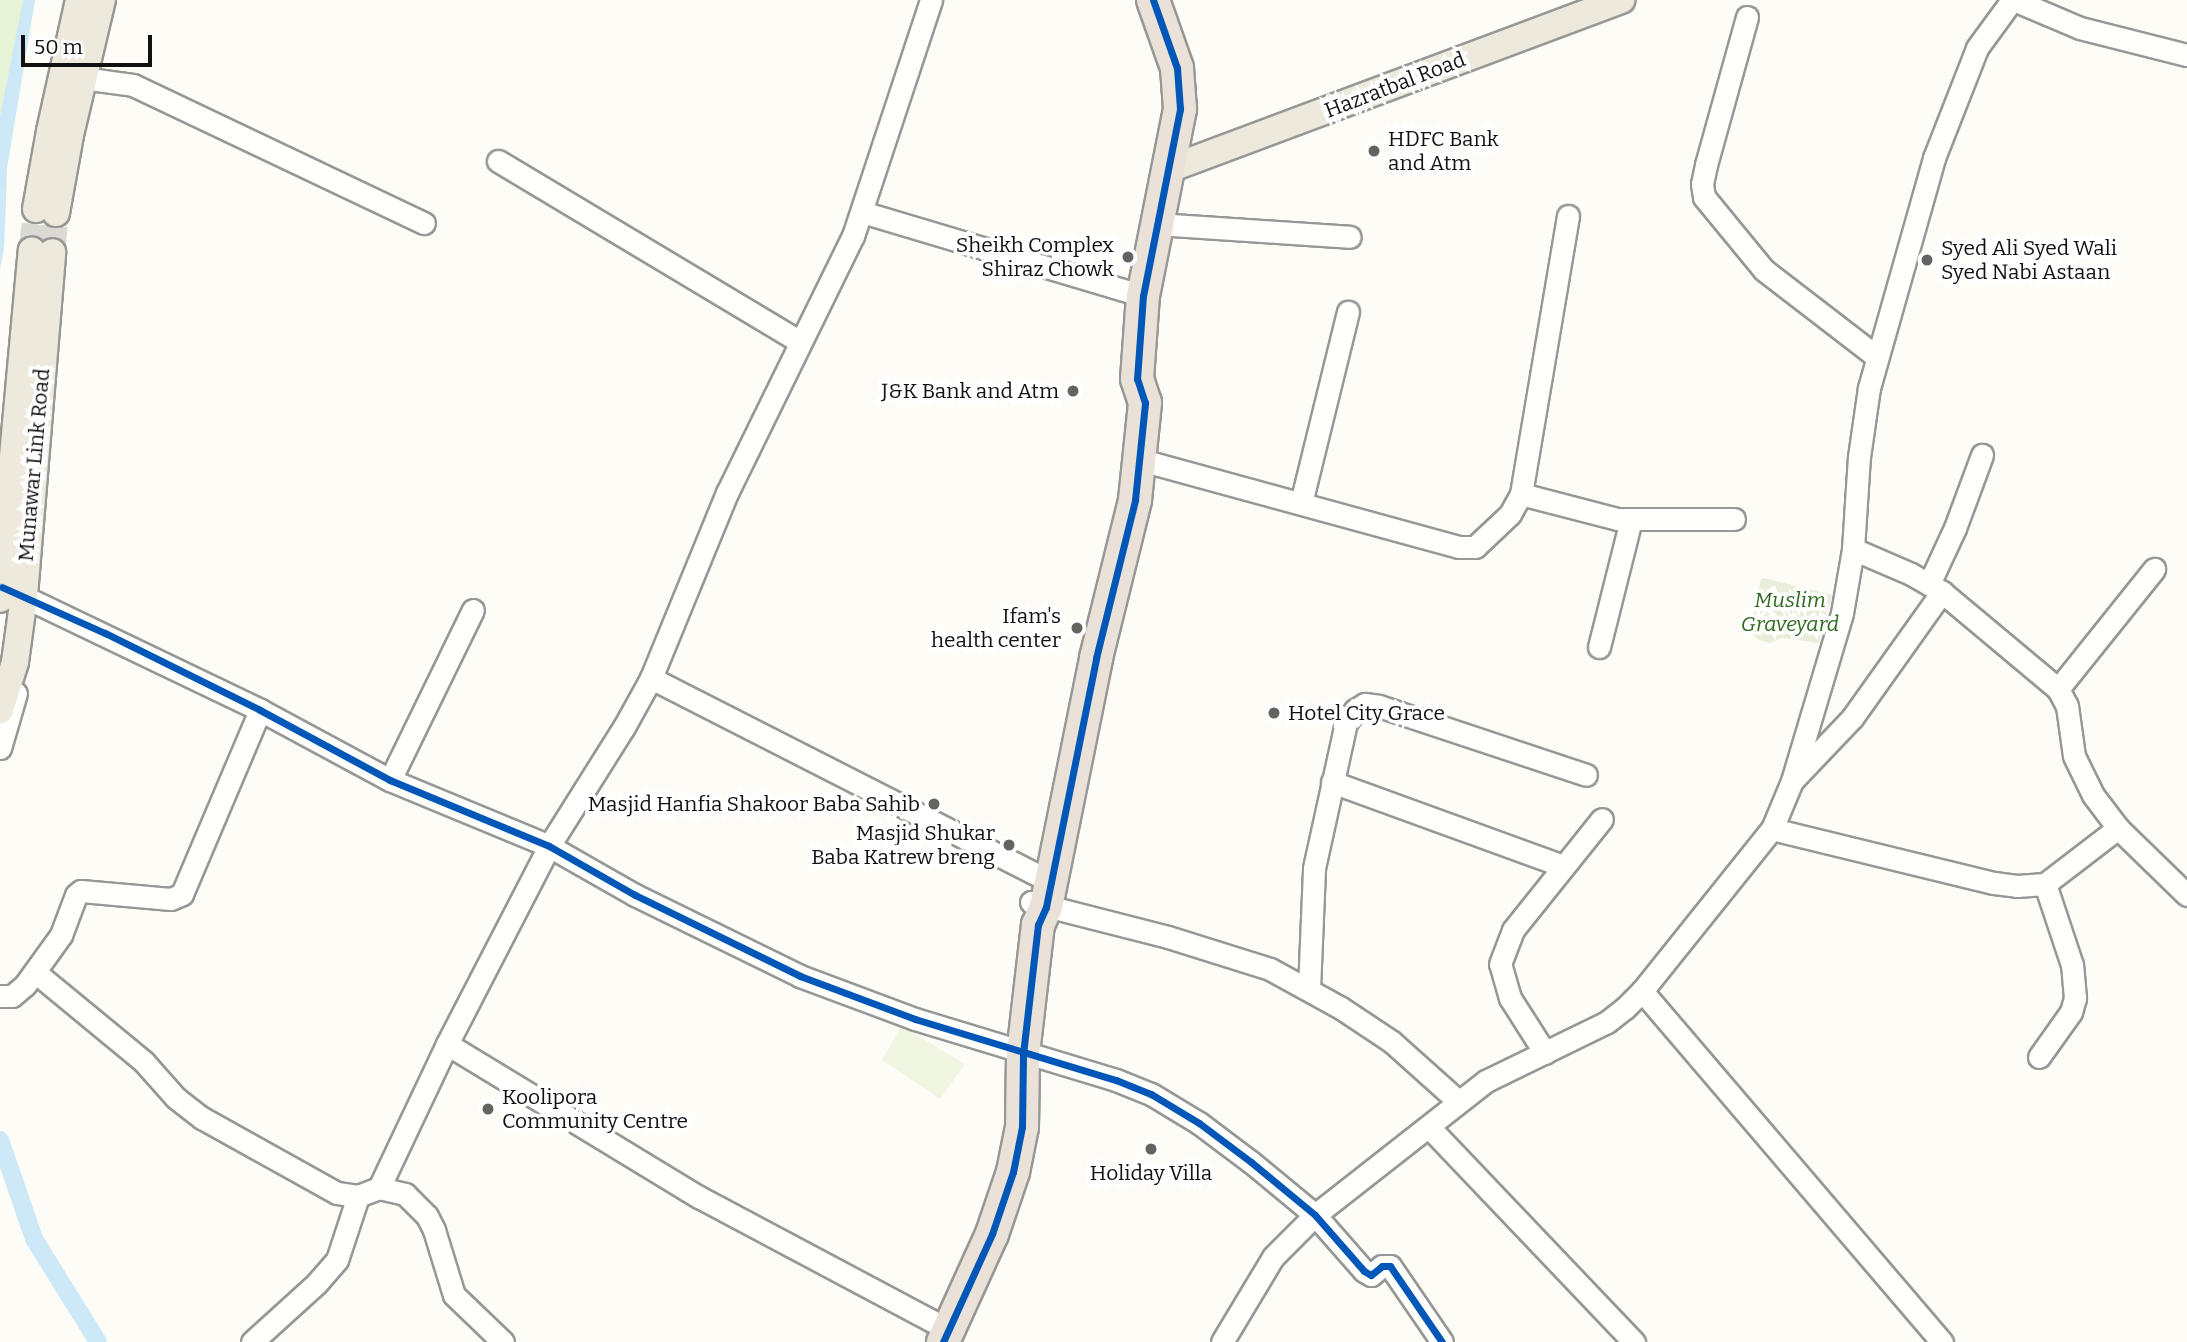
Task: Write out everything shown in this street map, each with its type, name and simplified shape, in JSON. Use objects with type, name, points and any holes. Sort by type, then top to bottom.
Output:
[{"type":"highway","points":[[1038,902],[1135,500],[1141,460],[1145,403],[1137,379],[1143,296],[1180,109],[1177,68],[1153,0]]},
{"type":"highway","points":[[932,1335],[1002,1208],[1022,1127],[1023,1054],[1038,902],[1081,641],[1117,495],[1128,395],[1137,379]]},
{"type":"main road","points":[[46,211],[72,76],[79,0]]},
{"type":"main road","points":[[72,76],[102,0]]},
{"type":"main road","name":"Hazratbal Road","points":[[1169,169],[1621,0]]},
{"type":"main road","name":"Munawar Link Road","points":[[0,710],[13,670],[9,594],[42,251]]},
{"type":"street","points":[[379,1188],[447,1044],[549,846],[624,727],[651,678],[727,494],[853,236],[931,0]]},
{"type":"street","points":[[1222,1342],[1273,1257],[1315,1215],[1430,1128],[1458,1101],[1502,1072],[1607,1022],[1642,991],[1772,829],[1792,781],[1842,613],[1853,549],[1859,457],[1877,357],[1948,115],[1977,48],[2013,0],[2080,28],[2187,55]]},
{"type":"street","points":[[1747,17],[1706,165],[1702,184],[1704,197],[1764,270],[1877,357]]},
{"type":"street","points":[[72,76],[133,85],[424,223]]},
{"type":"street","points":[[498,161],[800,342]]},
{"type":"street","points":[[862,212],[1143,296]]},
{"type":"street","points":[[1141,460],[1459,547],[1475,547],[1510,514],[1521,494],[1568,216]]},
{"type":"street","points":[[1156,224],[1350,237]]},
{"type":"street","points":[[1301,503],[1348,312]]},
{"type":"street","points":[[1792,781],[1852,718],[1935,588],[1982,455]]},
{"type":"street","points":[[1521,494],[1598,516],[1632,520],[1734,519]]},
{"type":"street","points":[[1599,648],[1632,520]]},
{"type":"street","points":[[1853,549],[1935,588],[2058,689],[2067,706],[2074,757],[2081,776],[2118,828],[2187,895]]},
{"type":"street","points":[[2058,689],[2154,569]]},
{"type":"street","points":[[9,594],[260,710],[390,780],[549,846],[635,895],[800,976],[1023,1054],[1116,1080],[1151,1094],[1199,1123],[1315,1215],[1364,1271],[1371,1275],[1382,1266],[1390,1266],[1442,1342]]},
{"type":"street","points":[[390,780],[473,610]]},
{"type":"street","points":[[0,748],[18,685],[13,670]]},
{"type":"street","points":[[651,678],[1038,902],[1234,955],[1309,989],[1392,1042],[1458,1101]]},
{"type":"street","points":[[1309,989],[1314,868],[1346,723],[1355,710],[1365,704],[1379,706],[1586,775]]},
{"type":"street","points":[[0,996],[5,998],[18,993],[35,972],[61,935],[74,900],[81,891],[172,899],[183,894],[260,710]]},
{"type":"street","points":[[1332,782],[1563,866]]},
{"type":"street","points":[[1545,1053],[1510,998],[1500,964],[1513,930],[1602,819]]},
{"type":"street","points":[[1772,829],[1994,883],[2045,884],[2118,828]]},
{"type":"street","points":[[2039,1057],[2071,1012],[2076,998],[2072,965],[2045,884]]},
{"type":"street","points":[[35,972],[144,1062],[188,1109],[337,1193],[358,1196],[379,1188],[405,1194],[427,1216],[454,1295],[503,1342]]},
{"type":"street","points":[[1642,991],[1942,1342]]},
{"type":"street","points":[[447,1044],[932,1335]]},
{"type":"street","points":[[1430,1128],[1634,1342]]},
{"type":"street","points":[[252,1342],[316,1284],[337,1260],[358,1196]]},
{"type":"green space","points":[[0,0],[35,0],[7,168],[4,248],[0,269]]},
{"type":"green space","name":"Muslim Graveyard","points":[[1761,579],[1832,595],[1819,643],[1782,638],[1769,643],[1757,639],[1750,629]]},
{"type":"green space","points":[[901,1026],[965,1064],[940,1099],[882,1060]]},
{"type":"water","points":[[23,0],[35,0],[7,168],[4,248],[0,269],[0,117]]},
{"type":"waterway","points":[[0,1140],[34,1239],[98,1342]]},
{"type":"tunnel","points":[[32,250],[36,209]]},
{"type":"tunnel","points":[[52,252],[56,213]]},
{"type":"cycle path","points":[[943,1342],[992,1234],[1013,1172],[1022,1127],[1023,1054],[1038,925],[1046,907],[1096,658],[1135,500],[1145,403],[1137,379],[1143,296],[1180,109],[1177,68],[1153,0]]},
{"type":"cycle path","points":[[2,587],[105,633],[260,710],[390,780],[549,846],[635,895],[800,976],[915,1019],[1116,1080],[1151,1094],[1199,1123],[1315,1215],[1364,1271],[1371,1275],[1382,1266],[1390,1266],[1442,1342]]},
{"type":"place","name":"HDFC Bank and Atm","points":[[1374,151]]},
{"type":"place","name":"Sheikh Complex Shiraz Chowk","points":[[1128,257]]},
{"type":"place","name":"Syed Ali Syed Wali Syed Nabi Astaan","points":[[1927,260]]},
{"type":"place","name":"J&K Bank and Atm","points":[[1073,391]]},
{"type":"place","name":"Ifam's health center","points":[[1077,628]]},
{"type":"place","name":"Hotel City Grace","points":[[1274,713]]},
{"type":"place","name":"Masjid Hanfia Shakoor Baba Sahib","points":[[934,804]]},
{"type":"place","name":"Masjid Shukar Baba Katrew breng","points":[[1009,845]]},
{"type":"place","name":"Koolipora Community Centre","points":[[488,1109]]},
{"type":"place","name":"Holiday Villa","points":[[1151,1149]]}]
